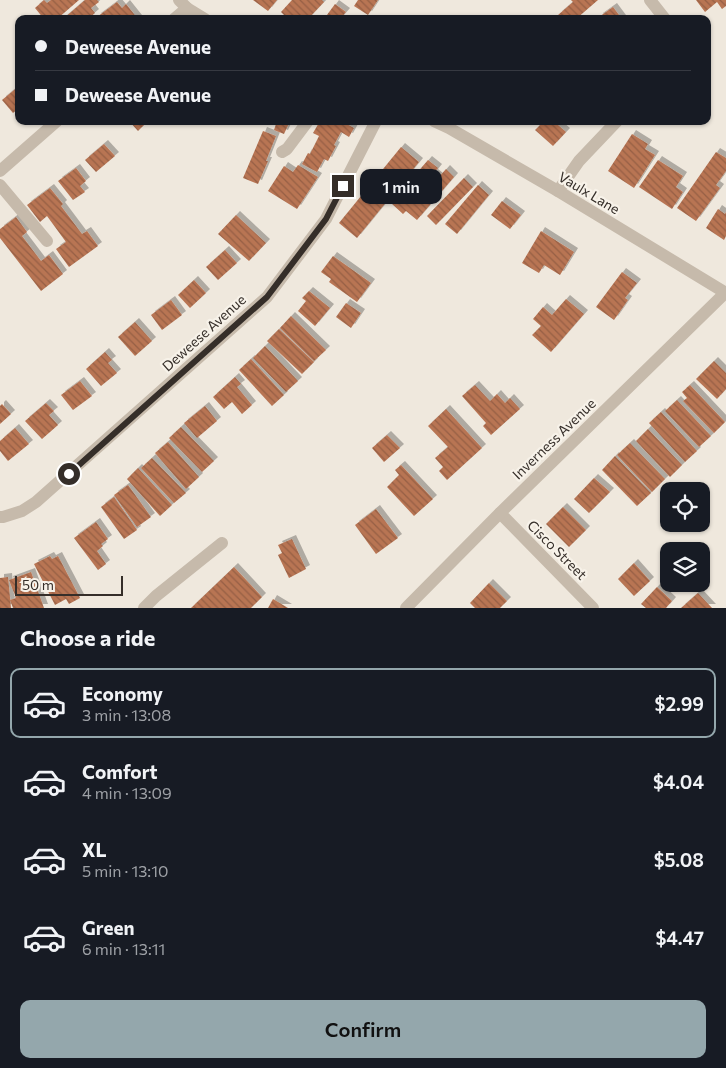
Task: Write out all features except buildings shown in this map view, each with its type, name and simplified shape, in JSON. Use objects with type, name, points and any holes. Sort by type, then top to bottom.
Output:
[{"type":"street","points":[[650,0],[662,15]]},
{"type":"street","points":[[176,15],[183,4],[199,15]]},
{"type":"street","points":[[0,172],[53,125]]},
{"type":"street","points":[[282,152],[287,149],[305,125]]},
{"type":"street","name":"Deweese Avenue","points":[[0,517],[3,518],[22,511],[36,502],[267,297],[326,219],[374,125]]},
{"type":"street","name":"Vaulx Lane","points":[[443,125],[558,191],[726,293]]},
{"type":"street","points":[[558,191],[579,161],[614,125]]},
{"type":"street","points":[[0,185],[47,241]]},
{"type":"street","name":"Inverness Avenue","points":[[406,608],[500,513],[726,293]]},
{"type":"street","name":"Cisco Street","points":[[500,513],[593,608]]},
{"type":"street","points":[[144,608],[156,596],[222,543]]},
{"type":"route","points":[[69,474],[267,297],[326,219],[343,186]]}]
